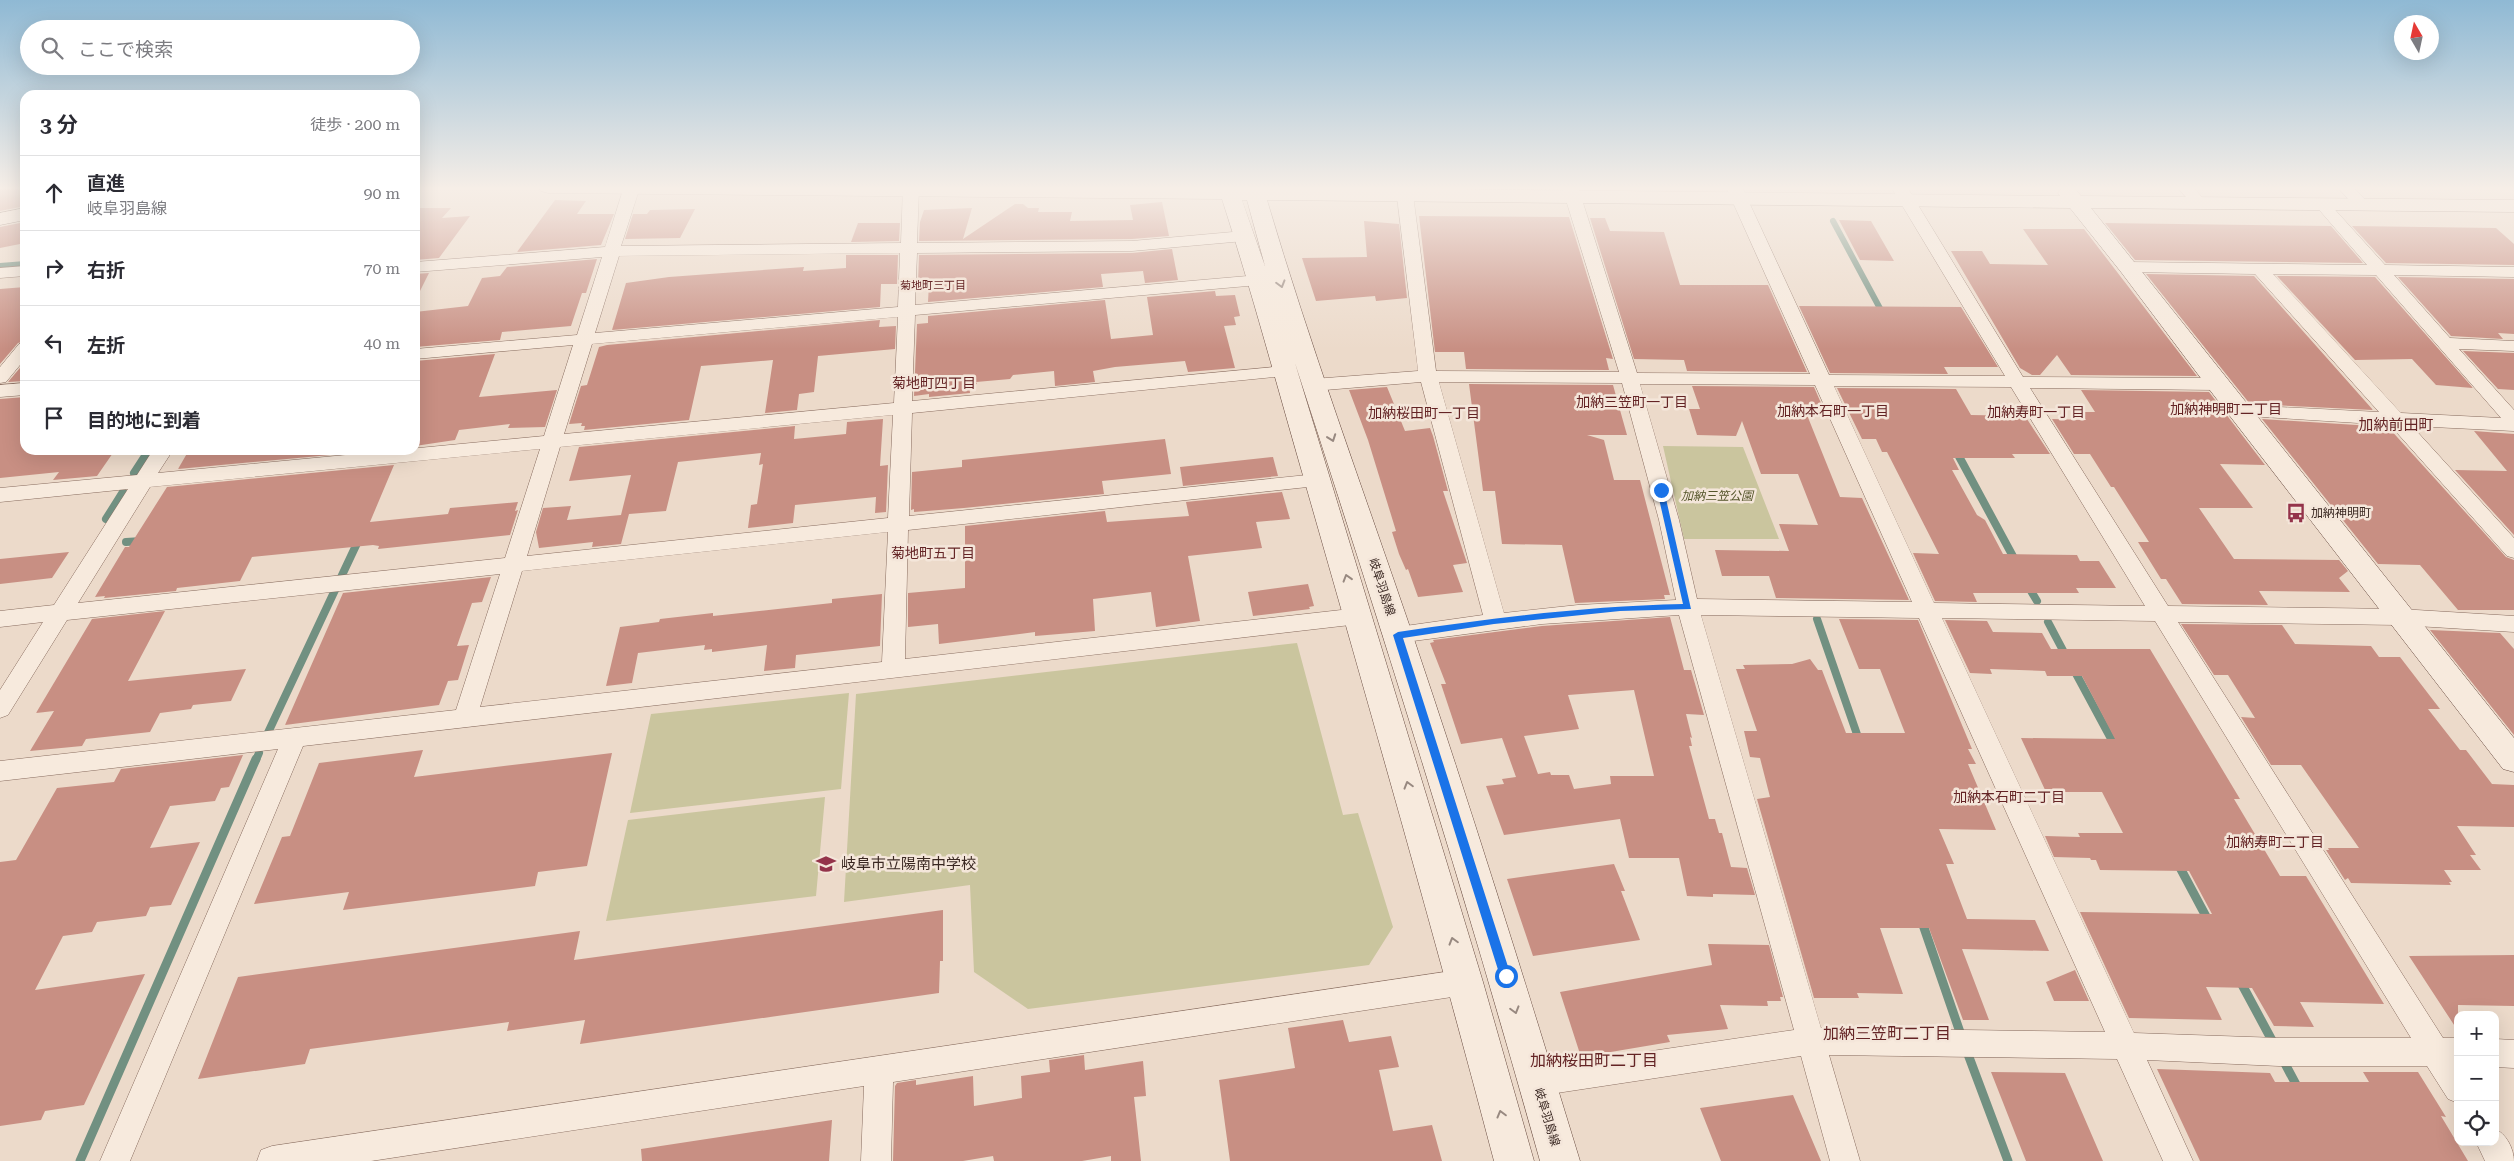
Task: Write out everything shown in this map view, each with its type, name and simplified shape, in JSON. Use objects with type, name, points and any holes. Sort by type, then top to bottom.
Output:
[{"type":"street","points":[[465,719],[616,241]]},
{"type":"street","points":[[893,667],[909,241]]},
{"type":"street","points":[[420,267],[613,251],[1132,246],[1186,241]]},
{"type":"street","points":[[1246,241],[1359,616],[1465,982],[1514,1161]]},
{"type":"street","name":"岐阜羽島線","points":[[1262,241],[1287,306],[1398,635],[1560,1161]]},
{"type":"street","points":[[1411,241],[1428,376],[1494,620]]},
{"type":"street","points":[[1587,241],[1630,378],[1669,520],[1688,607],[1845,1161]]},
{"type":"street","points":[[1758,241],[2178,1161]]},
{"type":"street","points":[[1932,241],[2161,614],[2446,1052],[2454,1077]]},
{"type":"street","points":[[2107,241],[2217,384],[2514,760]]},
{"type":"street","points":[[2355,241],[2514,424]]},
{"type":"street","points":[[2129,267],[2514,272]]},
{"type":"street","points":[[2261,270],[2514,551]]},
{"type":"street","points":[[0,273],[20,271]]},
{"type":"street","points":[[420,354],[1259,280]]},
{"type":"street","points":[[2444,343],[2514,346]]},
{"type":"street","points":[[0,378],[20,354]]},
{"type":"street","points":[[420,455],[1284,371]]},
{"type":"street","points":[[1313,385],[1428,376],[2217,384]]},
{"type":"street","points":[[0,391],[20,389]]},
{"type":"street","points":[[2239,411],[2514,424]]},
{"type":"street","points":[[0,709],[160,455]]},
{"type":"street","points":[[0,495],[416,455]]},
{"type":"street","points":[[0,619],[1317,480]]},
{"type":"street","points":[[1398,635],[1494,620],[1620,608],[1688,607],[2400,617],[2514,624]]},
{"type":"street","points":[[0,772],[465,719],[893,667],[1359,616]]},
{"type":"street","points":[[115,1161],[294,739]]},
{"type":"street","points":[[272,1161],[310,1158],[879,1069],[1465,982]]},
{"type":"street","points":[[1537,1082],[1810,1041],[2126,1046],[2279,1052],[2446,1052]]},
{"type":"street","points":[[2499,1053],[2514,1054]]},
{"type":"street","points":[[876,1161],[879,1069]]},
{"type":"street","points":[[2493,1146],[2502,1161]]},
{"type":"green space","name":"加納三笠公園","points":[[1663,446],[1743,447],[1779,539],[1684,539]]},
{"type":"green space","points":[[1297,643],[1343,815],[1358,813],[1393,927],[1369,965],[1028,1009],[974,972],[970,885],[844,902],[856,694]]},
{"type":"green space","points":[[849,693],[841,789],[630,813],[651,714]]},
{"type":"green space","points":[[825,797],[816,896],[606,921],[628,820]]},
{"type":"building","points":[[0,241],[20,241],[20,244],[0,248]]},
{"type":"building","points":[[420,241],[451,241],[439,258],[420,260]]},
{"type":"building","points":[[525,241],[603,241],[601,245],[517,252]]},
{"type":"building","points":[[851,241],[890,241],[851,242]]},
{"type":"building","points":[[1366,241],[1401,241],[1407,298],[1376,301],[1375,296],[1316,301],[1302,258],[1367,257]]},
{"type":"building","points":[[1422,241],[1576,241],[1613,359],[1606,358],[1609,370],[1466,369],[1464,352],[1435,352]]},
{"type":"building","points":[[1597,241],[1667,241],[1680,285],[1768,285],[1807,372],[1687,371],[1684,360],[1634,359]]},
{"type":"building","points":[[1850,241],[1883,241],[1894,261],[1860,260]]},
{"type":"building","points":[[2031,241],[2093,241],[2197,376],[2071,375],[2057,355],[2040,375],[2032,375],[2020,368],[1951,251],[1982,251],[1990,264],[2048,265]]},
{"type":"building","points":[[2120,241],[2344,241],[2363,263],[2135,260]]},
{"type":"building","points":[[2366,241],[2511,241],[2514,244],[2514,265],[2386,263]]},
{"type":"building","points":[[1172,249],[1178,280],[1145,283],[1143,271],[1101,274],[1103,287],[928,302],[929,283],[918,283],[919,255],[1132,253]]},
{"type":"building","points":[[846,255],[898,255],[897,284],[881,284],[880,307],[612,330],[626,283],[669,277],[804,267],[803,271],[846,268]]},
{"type":"building","points":[[597,259],[586,293],[582,293],[571,326],[502,332],[500,340],[420,347],[420,311],[468,306],[482,278],[500,276],[507,267]]},
{"type":"building","points":[[429,273],[420,291],[420,274]]},
{"type":"building","points":[[2146,274],[2254,276],[2373,410],[2250,404]]},
{"type":"building","points":[[2277,276],[2375,277],[2473,388],[2436,385],[2412,359],[2355,360]]},
{"type":"building","points":[[2398,277],[2514,279],[2514,334],[2498,333],[2503,339],[2451,336]]},
{"type":"building","points":[[20,287],[20,342],[0,364],[0,289]]},
{"type":"building","points":[[1215,291],[1216,296],[1235,295],[1240,316],[1234,317],[1236,325],[1224,326],[1235,368],[1188,372],[1185,361],[1115,367],[1093,371],[1095,382],[1055,386],[1054,371],[1013,375],[1010,379],[976,382],[977,384],[969,385],[970,393],[929,397],[929,394],[914,396],[917,324],[928,323],[928,316],[1105,300],[1111,339],[1153,335],[1147,297]]},
{"type":"building","points":[[1799,306],[1961,307],[1998,367],[1944,367],[1948,374],[1830,373]]},
{"type":"building","points":[[880,320],[879,327],[896,326],[895,349],[818,356],[814,392],[799,394],[797,410],[765,413],[773,360],[701,366],[689,420],[584,430],[585,426],[581,426],[582,423],[569,424],[581,386],[587,385],[599,347]]},
{"type":"building","points":[[2463,351],[2514,353],[2514,390],[2498,389]]},
{"type":"building","points":[[495,354],[479,397],[557,390],[545,427],[508,428],[510,424],[459,430],[455,440],[420,445],[420,361]]},
{"type":"building","points":[[20,368],[20,381],[8,382]]},
{"type":"building","points":[[1469,384],[1613,385],[1627,435],[1587,435],[1604,440],[1614,480],[1640,480],[1670,595],[1664,595],[1665,599],[1575,603],[1562,545],[1502,544],[1495,491],[1483,491]]},
{"type":"building","points":[[1692,386],[1814,387],[1824,410],[1805,410],[1840,497],[1862,498],[1909,600],[1776,598],[1769,576],[1722,576],[1715,550],[1789,551],[1779,524],[1818,525],[1798,474],[1761,474],[1742,421],[1736,436],[1697,435],[1689,409],[1700,409]]},
{"type":"building","points":[[1387,387],[1405,431],[1430,428],[1433,436],[1448,491],[1443,491],[1467,563],[1453,565],[1463,592],[1418,597],[1408,569],[1406,570],[1399,554],[1392,532],[1396,531],[1368,440],[1349,390]]},
{"type":"building","points":[[1837,388],[1956,389],[1971,415],[2025,416],[2050,454],[2012,454],[2015,458],[1953,458],[1959,470],[1952,470],[1977,515],[1985,520],[2003,554],[2077,555],[2080,561],[2099,561],[2116,588],[2076,588],[2079,593],[1973,593],[1977,602],[1935,601],[1913,553],[1939,554],[1887,452],[1882,452],[1876,439],[1862,439]]},
{"type":"building","points":[[2081,390],[2209,392],[2265,465],[2220,464],[2253,508],[2199,508],[2234,559],[2339,560],[2348,571],[2339,578],[2350,592],[2259,591],[2268,605],[2182,604],[2166,579],[2161,579],[2138,542],[2149,542],[2114,487],[2111,487],[2090,454],[2074,454],[2052,419],[2086,420],[2081,412],[2095,412]]},
{"type":"building","points":[[20,397],[20,455],[112,455],[97,476],[53,480],[59,472],[0,478],[0,399]]},
{"type":"building","points":[[883,419],[880,466],[888,465],[886,512],[875,513],[876,497],[795,505],[793,523],[748,528],[751,505],[757,504],[763,464],[759,465],[761,453],[678,462],[666,511],[629,514],[621,544],[592,547],[593,542],[539,548],[536,532],[543,508],[571,506],[567,520],[621,515],[631,475],[569,481],[579,447],[795,426],[794,439],[846,434],[847,422]]},
{"type":"building","points":[[2262,419],[2388,427],[2506,557],[2514,560],[2514,610],[2458,610],[2420,565],[2378,564]]},
{"type":"building","points":[[2474,431],[2514,434],[2514,535],[2455,470],[2507,471]]},
{"type":"building","points":[[1165,439],[1171,474],[1102,481],[1104,494],[964,508],[914,512],[914,509],[911,510],[912,472],[962,467],[962,460]]},
{"type":"building","points":[[186,455],[330,455],[178,469]]},
{"type":"building","points":[[1273,457],[1278,476],[1183,486],[1180,467]]},
{"type":"building","points":[[394,465],[370,522],[448,514],[450,508],[518,502],[515,511],[518,510],[510,535],[378,549],[379,546],[373,545],[252,557],[240,581],[177,588],[176,591],[104,598],[105,596],[95,597],[125,547],[129,547],[167,487]]},
{"type":"building","points":[[1282,492],[1290,519],[1256,522],[1262,548],[1188,556],[1200,621],[1156,627],[1151,592],[1093,599],[1095,631],[1035,636],[1035,632],[939,644],[938,624],[908,627],[908,593],[965,588],[965,526],[1105,511],[1107,522],[1189,516],[1186,502]]},
{"type":"building","points":[[69,552],[52,578],[0,584],[0,559]]},
{"type":"building","points":[[491,577],[482,602],[472,603],[457,646],[469,645],[458,680],[448,681],[439,705],[285,725],[343,593]]},
{"type":"building","points":[[1308,584],[1314,606],[1309,607],[1310,609],[1253,616],[1248,592]]},
{"type":"building","points":[[882,594],[880,646],[796,655],[795,668],[764,671],[767,645],[712,652],[712,649],[704,650],[705,645],[638,653],[632,683],[606,686],[620,627],[659,622],[660,619],[713,613],[713,616],[832,603],[832,599]]},
{"type":"building","points":[[165,611],[128,681],[246,669],[231,701],[193,705],[191,709],[160,713],[150,732],[86,739],[82,746],[30,751],[54,711],[36,713],[92,619]]},
{"type":"building","points":[[1670,617],[1684,670],[1691,670],[1704,715],[1686,714],[1692,738],[1690,737],[1692,746],[1689,746],[1709,819],[1715,819],[1719,833],[1722,833],[1731,867],[1747,868],[1755,895],[1713,894],[1713,897],[1687,896],[1679,858],[1629,858],[1620,819],[1504,835],[1486,786],[1504,784],[1502,779],[1516,777],[1502,738],[1461,744],[1441,684],[1446,684],[1430,643],[1434,642],[1433,640],[1542,626]],"holes":[[[1634,690],[1654,776],[1610,776],[1611,784],[1574,789],[1569,775],[1551,775],[1550,772],[1538,774],[1524,736],[1579,729],[1568,695]]]},
{"type":"building","points":[[1839,619],[1918,620],[1972,749],[1968,749],[1976,764],[1968,764],[1996,830],[1939,829],[1954,864],[1946,864],[1967,919],[2035,920],[2049,951],[1962,949],[1989,1020],[1963,1020],[1929,928],[1880,928],[1903,994],[1857,993],[1859,998],[1814,998],[1757,799],[1770,797],[1760,758],[1750,757],[1744,731],[1757,731],[1736,669],[1745,669],[1743,665],[1792,664],[1810,659],[1818,670],[1822,670],[1846,733],[1905,733],[1880,669],[1859,669]]},
{"type":"building","points":[[1945,620],[1987,621],[1993,632],[2042,633],[2051,649],[2150,649],[2240,799],[2234,799],[2280,876],[2306,876],[2384,1004],[2300,1002],[2314,1027],[2274,1026],[2252,988],[2206,987],[2222,1020],[2129,1018],[2080,912],[2212,914],[2189,871],[2100,870],[2096,860],[2091,860],[2090,858],[2054,857],[2045,836],[2080,837],[2078,833],[2123,833],[2102,792],[2046,792],[2021,738],[2115,739],[2082,676],[2047,676],[2045,671],[1990,669],[1992,674],[1970,673]]},
{"type":"building","points":[[2181,624],[2282,625],[2295,644],[2371,646],[2379,657],[2400,657],[2440,709],[2428,709],[2460,750],[2466,750],[2492,784],[2514,785],[2514,827],[2457,826],[2476,855],[2470,855],[2481,870],[2444,870],[2452,882],[2449,882],[2451,885],[2351,883],[2348,878],[2345,880],[2326,850],[2329,850],[2328,848],[2359,848],[2301,765],[2271,765],[2241,717],[2255,718],[2228,675],[2214,675]]},
{"type":"building","points":[[2430,630],[2500,633],[2514,649],[2514,735]]},
{"type":"building","points":[[423,750],[414,777],[612,753],[587,866],[538,872],[535,886],[343,910],[349,892],[254,904],[282,837],[290,836],[319,763]]},
{"type":"building","points":[[243,755],[229,787],[221,788],[215,801],[170,806],[150,848],[200,842],[171,905],[150,907],[146,916],[97,922],[92,932],[63,936],[35,990],[145,974],[84,1105],[45,1111],[41,1120],[0,1126],[0,862],[16,860],[57,788],[114,782],[121,769]]},
{"type":"building","points":[[1614,864],[1625,891],[1621,891],[1640,940],[1533,956],[1507,879]]},
{"type":"building","points":[[943,910],[943,961],[940,961],[939,993],[580,1044],[585,1020],[507,1031],[509,1022],[310,1049],[305,1064],[198,1079],[238,977],[580,931],[574,960]]},
{"type":"building","points":[[1708,944],[1769,945],[1783,997],[1780,997],[1781,1001],[1767,1001],[1768,1006],[1720,1005],[1728,1029],[1667,1035],[1670,1042],[1581,1057],[1560,992],[1712,965]]},
{"type":"building","points":[[2514,955],[2514,1006],[2458,1005],[2458,1011],[2454,1011],[2454,1025],[2409,956]]},
{"type":"building","points":[[2075,970],[2089,1001],[2054,1001],[2046,982]]},
{"type":"building","points":[[1343,1020],[1349,1042],[1391,1036],[1399,1067],[1379,1070],[1393,1131],[1432,1125],[1442,1161],[1230,1161],[1219,1080],[1295,1068],[1288,1028]]},
{"type":"building","points":[[1084,1055],[1085,1070],[1143,1061],[1146,1096],[1134,1097],[1141,1161],[1111,1161],[1111,1156],[1082,1161],[994,1161],[993,1156],[963,1161],[893,1161],[895,1086],[897,1083],[916,1080],[916,1085],[973,1076],[974,1106],[1022,1098],[1021,1076],[1050,1072],[1049,1060]]},
{"type":"building","points":[[2157,1069],[2270,1073],[2275,1082],[2369,1082],[2363,1072],[2418,1072],[2446,1117],[2441,1116],[2454,1138],[2454,1146],[2459,1146],[2468,1161],[2200,1161]]},
{"type":"building","points":[[1991,1072],[2065,1073],[2103,1161],[2026,1161]]},
{"type":"building","points":[[1793,1095],[1821,1161],[1721,1161],[1700,1108]]},
{"type":"building","points":[[832,1120],[829,1161],[642,1161],[641,1149]]},
{"type":"waterway","points":[[1844,241],[1883,314]]},
{"type":"waterway","points":[[0,266],[20,264]]},
{"type":"waterway","points":[[1955,449],[2016,562]]},
{"type":"waterway","points":[[134,473],[146,455]]},
{"type":"waterway","points":[[106,519],[123,492]]},
{"type":"waterway","points":[[265,739],[359,539]]},
{"type":"waterway","points":[[126,542],[142,541]]},
{"type":"waterway","points":[[2028,586],[2037,601]]},
{"type":"waterway","points":[[1817,619],[1860,743]]},
{"type":"waterway","points":[[2048,622],[2067,658]]},
{"type":"waterway","points":[[2073,668],[2115,746]]},
{"type":"waterway","points":[[256,760],[259,753]]},
{"type":"waterway","points":[[80,1161],[256,759]]},
{"type":"waterway","points":[[2177,862],[2209,922]]},
{"type":"waterway","points":[[1921,919],[1962,1038]]},
{"type":"waterway","points":[[2239,979],[2275,1046]]},
{"type":"waterway","points":[[1966,1049],[2008,1161]]},
{"type":"waterway","points":[[2282,1058],[2299,1090]]},
{"type":"place","name":"加納神明町","points":[[2296,513]]},
{"type":"place","name":"岐阜市立陽南中学校","points":[[826,864]]},
{"type":"district","name":"菊地町三丁目","points":[[933,285]]},
{"type":"district","name":"菊地町四丁目","points":[[934,383]]},
{"type":"district","name":"加納三笠町一丁目","points":[[1632,402]]},
{"type":"district","name":"加納神明町二丁目","points":[[2226,409]]},
{"type":"district","name":"加納本石町一丁目","points":[[1833,411]]},
{"type":"district","name":"加納寿町一丁目","points":[[2036,412]]},
{"type":"district","name":"加納桜田町一丁目","points":[[1424,413]]},
{"type":"district","name":"加納前田町","points":[[2396,425]]},
{"type":"district","name":"菊地町五丁目","points":[[933,553]]},
{"type":"district","name":"加納本石町二丁目","points":[[2009,797]]},
{"type":"district","name":"加納寿町二丁目","points":[[2275,842]]},
{"type":"district","name":"加納三笠町二丁目","points":[[1887,1033]]},
{"type":"district","name":"加納桜田町二丁目","points":[[1594,1060]]},
{"type":"route","points":[[1506,976],[1398,635],[1494,620],[1620,608],[1688,607],[1661,490]]}]
